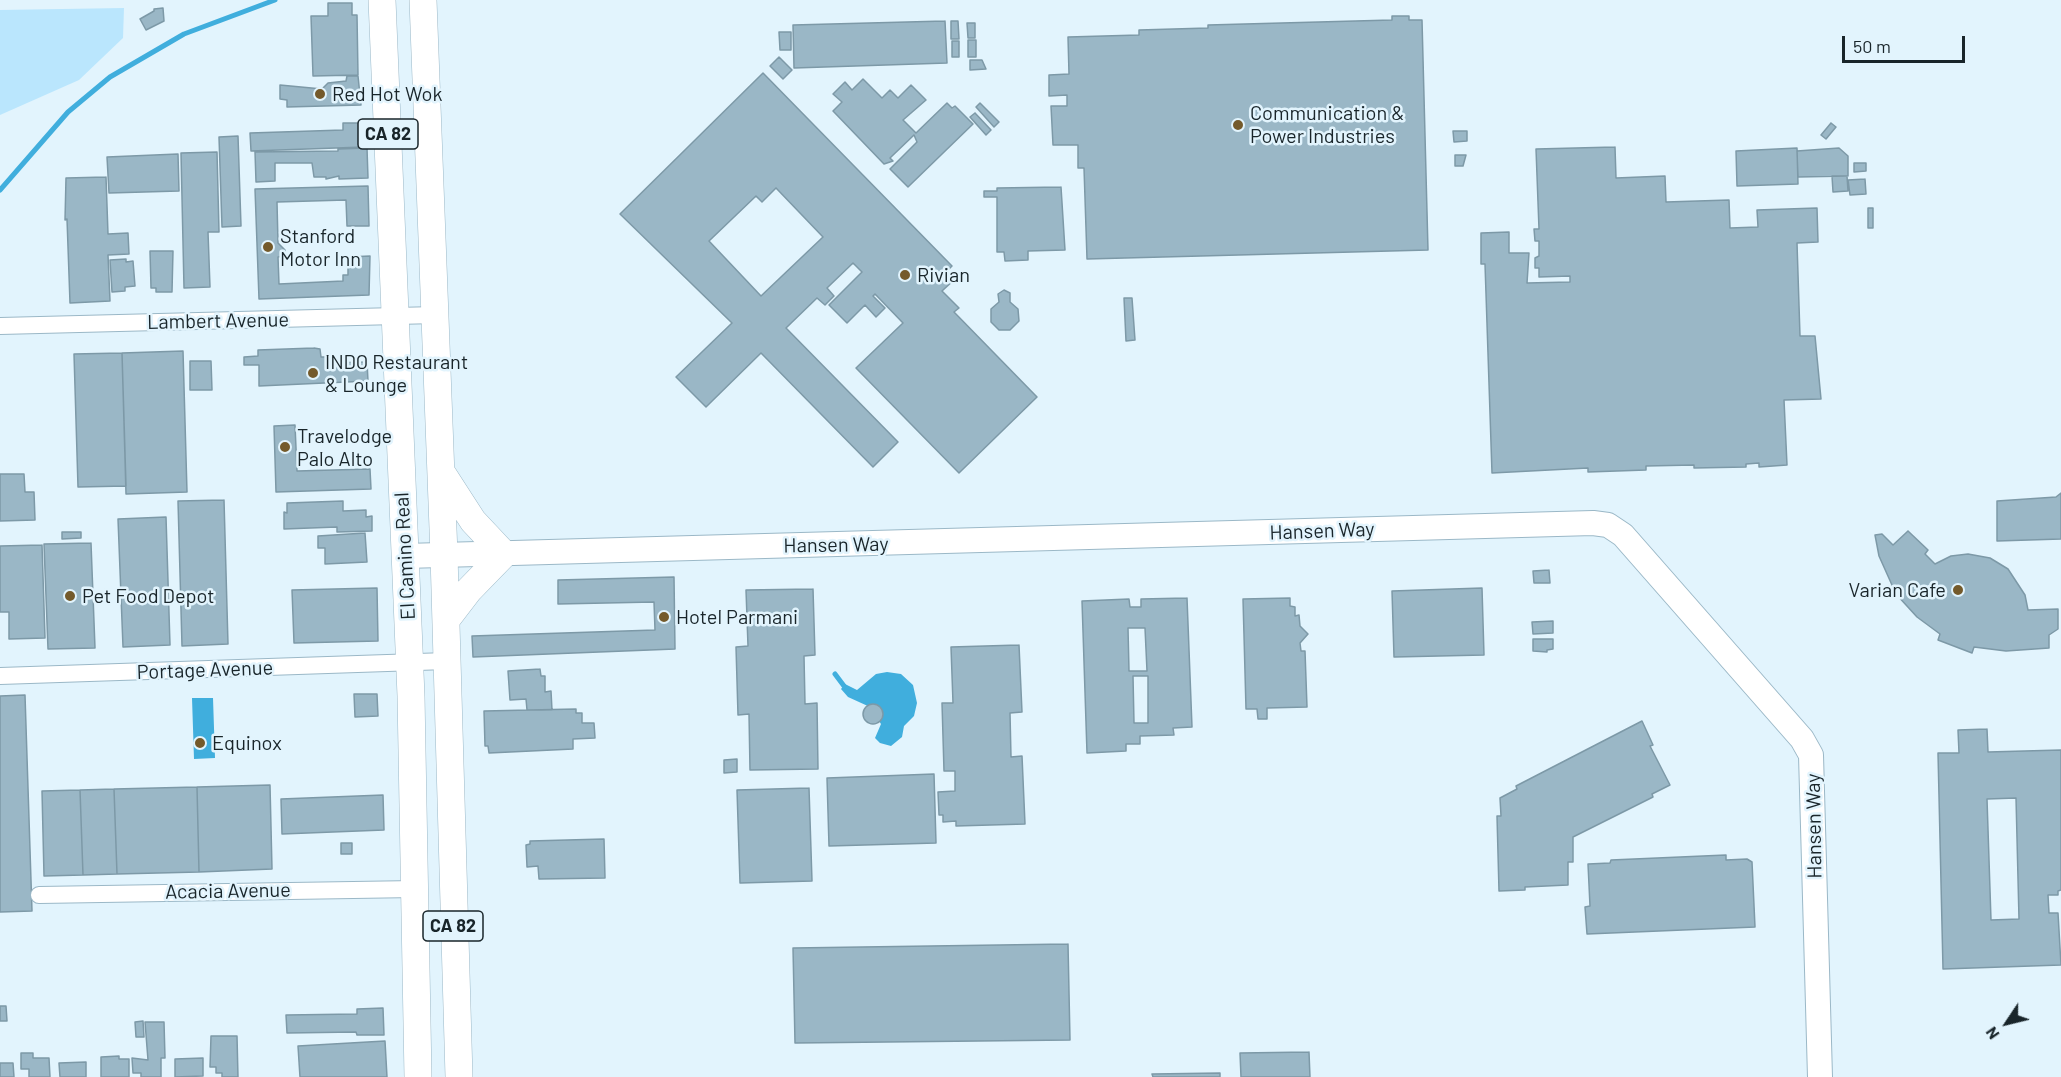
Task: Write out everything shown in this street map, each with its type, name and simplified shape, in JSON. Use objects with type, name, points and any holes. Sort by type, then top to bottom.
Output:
[{"type":"main road","name":"El Camino Real","points":[[382,0],[410,662],[418,1077]]},
{"type":"main road","name":"El Camino Real","points":[[423,0],[436,315],[459,1077]]},
{"type":"main road","points":[[441,471],[473,521],[504,554],[469,590],[446,620]]},
{"type":"street","name":"Lambert Avenue","points":[[0,326],[436,315]]},
{"type":"street","name":"Hansen Way","points":[[405,556],[1593,522],[1608,525],[1630,542],[1802,739],[1811,755],[1820,1077]]},
{"type":"street","name":"Portage Avenue","points":[[0,676],[447,661]]},
{"type":"street","name":"Acacia Avenue","points":[[39,895],[416,888]]},
{"type":"shaded area","points":[[124,8],[123,38],[79,80],[0,115],[0,10]]},
{"type":"water","points":[[887,672],[901,674],[913,685],[917,703],[914,716],[904,726],[902,737],[891,746],[880,743],[875,738],[881,724],[870,707],[848,697],[841,689],[845,684],[857,690],[876,674]]},
{"type":"water","points":[[192,698],[213,698],[215,758],[194,759]]},
{"type":"building","points":[[328,3],[352,3],[352,15],[357,15],[358,75],[313,76],[311,16],[328,16]]},
{"type":"building","points":[[163,8],[164,21],[146,30],[140,19],[154,9]]},
{"type":"building","name":"Communication & Power Industries","points":[[1392,16],[1409,16],[1409,20],[1422,20],[1428,250],[1087,259],[1084,168],[1078,168],[1078,145],[1053,145],[1051,106],[1067,106],[1067,95],[1049,96],[1049,75],[1069,74],[1068,37],[1139,35],[1139,30],[1208,28],[1208,25],[1392,20]]},
{"type":"building","points":[[945,21],[947,63],[794,68],[793,25]]},
{"type":"building","points":[[951,21],[958,21],[959,39],[951,39]]},
{"type":"building","points":[[967,23],[975,23],[975,38],[968,38]]},
{"type":"building","points":[[779,32],[791,32],[791,50],[780,50]]},
{"type":"building","points":[[968,40],[976,40],[976,57],[968,57]]},
{"type":"building","points":[[952,41],[959,41],[959,57],[952,57]]},
{"type":"building","points":[[779,57],[792,70],[783,79],[770,66]]},
{"type":"building","points":[[970,60],[982,60],[986,69],[970,70]]},
{"type":"building","name":"Rivian","points":[[763,73],[952,266],[947,271],[955,279],[942,291],[959,308],[954,312],[1037,397],[959,473],[856,368],[903,323],[875,294],[873,296],[885,308],[876,317],[865,305],[847,323],[829,305],[862,272],[853,263],[827,288],[834,296],[825,305],[817,298],[786,328],[898,442],[873,467],[761,353],[706,407],[676,377],[732,323],[620,214]],"holes":[[[776,188],[823,237],[761,296],[709,241],[756,196],[762,202]]]},
{"type":"building","name":"Red Hot Wok","points":[[347,76],[358,76],[361,105],[287,107],[287,100],[280,99],[280,85],[322,89],[328,83],[346,81]]},
{"type":"building","points":[[863,79],[882,98],[890,90],[898,98],[911,85],[926,100],[903,120],[916,133],[947,103],[952,108],[955,106],[973,124],[908,187],[890,169],[917,142],[914,135],[890,158],[893,161],[884,164],[833,111],[842,102],[833,94],[845,82],[852,90]]},
{"type":"building","points":[[980,103],[999,122],[994,127],[976,107]]},
{"type":"building","points":[[975,113],[991,130],[986,135],[970,117]]},
{"type":"building","points":[[343,123],[364,123],[364,147],[251,151],[250,133],[343,130]]},
{"type":"building","points":[[1831,123],[1836,127],[1826,139],[1821,135]]},
{"type":"building","points":[[1453,131],[1467,131],[1467,141],[1454,142]]},
{"type":"building","points":[[238,136],[241,226],[222,227],[219,137]]},
{"type":"building","points":[[1615,147],[1616,178],[1665,176],[1666,202],[1729,200],[1730,228],[1758,227],[1757,210],[1817,208],[1818,242],[1797,243],[1800,336],[1815,336],[1821,399],[1784,400],[1787,465],[1759,467],[1759,463],[1746,464],[1746,467],[1694,468],[1694,465],[1646,466],[1646,470],[1588,472],[1588,468],[1492,473],[1485,264],[1481,264],[1481,233],[1509,232],[1509,253],[1529,253],[1527,283],[1570,282],[1570,276],[1539,277],[1539,268],[1535,268],[1535,258],[1539,256],[1539,241],[1535,241],[1534,229],[1539,229],[1536,149]]},
{"type":"building","points":[[367,148],[368,178],[339,179],[339,176],[326,179],[326,177],[314,177],[312,163],[275,163],[275,181],[256,182],[255,152],[338,151],[338,149]]},
{"type":"building","points":[[1797,148],[1798,184],[1737,186],[1736,151]]},
{"type":"building","points":[[1839,148],[1848,156],[1848,176],[1798,177],[1797,151]]},
{"type":"building","points":[[217,152],[219,232],[208,232],[210,287],[184,288],[181,153]]},
{"type":"building","points":[[178,154],[179,191],[109,193],[107,157]]},
{"type":"building","points":[[1455,155],[1466,155],[1463,166],[1455,166]]},
{"type":"building","points":[[1854,163],[1866,163],[1866,171],[1854,172]]},
{"type":"building","points":[[1832,176],[1847,176],[1848,191],[1833,192]]},
{"type":"building","points":[[106,177],[108,234],[128,233],[129,254],[108,255],[110,301],[70,303],[67,219],[65,220],[66,178]]},
{"type":"building","points":[[1865,179],[1866,194],[1850,195],[1848,180]]},
{"type":"building","points":[[368,186],[369,226],[347,226],[346,200],[277,202],[278,243],[285,250],[285,256],[278,257],[279,284],[343,281],[343,275],[348,275],[348,257],[370,256],[369,295],[259,299],[255,189]]},
{"type":"building","points":[[1061,187],[1065,250],[1028,251],[1028,260],[1005,261],[1004,252],[997,252],[997,197],[984,197],[984,191],[997,191],[997,188]]},
{"type":"building","points":[[1868,208],[1873,208],[1873,228],[1868,228]]},
{"type":"building","points":[[150,251],[173,251],[172,292],[156,292],[156,288],[151,288]]},
{"type":"building","points":[[126,259],[126,262],[133,261],[135,286],[125,287],[125,291],[112,292],[110,260]]},
{"type":"building","points":[[1004,290],[1010,293],[1010,302],[1018,309],[1019,321],[1010,330],[999,330],[991,322],[991,309],[999,302],[998,294]]},
{"type":"building","points":[[1124,298],[1132,298],[1135,340],[1126,341]]},
{"type":"building","name":"INDO Restaurant & Lounge","points":[[320,349],[321,357],[326,357],[326,363],[367,362],[368,381],[259,386],[259,365],[244,365],[244,357],[258,356],[258,350]]},
{"type":"building","points":[[183,351],[187,492],[126,494],[122,353]]},
{"type":"building","points":[[122,353],[126,486],[78,487],[74,354]]},
{"type":"building","points":[[190,361],[211,361],[212,390],[190,390]]},
{"type":"building","name":"Travelodge Palo Alto","points":[[295,425],[297,471],[370,469],[371,489],[276,492],[274,426]]},
{"type":"building","points":[[0,474],[24,474],[25,492],[34,492],[35,520],[0,521]]},
{"type":"building","points":[[2061,493],[2061,539],[1997,541],[1997,501],[2056,497]]},
{"type":"building","points":[[224,500],[228,644],[182,646],[178,501]]},
{"type":"building","points":[[343,501],[343,511],[366,510],[366,517],[372,516],[372,531],[337,532],[337,527],[284,529],[284,512],[287,513],[287,503]]},
{"type":"building","points":[[166,517],[170,645],[123,647],[118,519]]},
{"type":"building","name":"Varian Cafe","points":[[1908,531],[1928,550],[1925,554],[1935,564],[1951,556],[1968,554],[1990,558],[2008,569],[2025,595],[2028,610],[2058,609],[2058,629],[2049,635],[2049,648],[2006,651],[1974,647],[1972,653],[1938,640],[1940,634],[1917,617],[1896,594],[1879,556],[1875,535],[1882,534],[1893,545]]},
{"type":"building","points":[[62,532],[81,532],[81,538],[62,539]]},
{"type":"building","points":[[365,533],[367,562],[325,564],[325,548],[318,548],[318,536]]},
{"type":"building","name":"Pet Food Depot","points":[[91,543],[95,648],[48,649],[44,544]]},
{"type":"building","points":[[42,545],[45,638],[9,639],[9,612],[0,612],[0,546]]},
{"type":"building","points":[[1549,570],[1550,583],[1534,583],[1533,571]]},
{"type":"building","name":"Hotel Parmani","points":[[674,577],[675,649],[473,657],[472,636],[655,630],[654,602],[558,604],[558,580]]},
{"type":"building","points":[[377,588],[378,641],[294,643],[292,590]]},
{"type":"building","points":[[1482,588],[1484,655],[1394,657],[1392,591]]},
{"type":"building","points":[[813,589],[815,655],[804,656],[805,704],[817,703],[818,769],[750,770],[749,714],[738,715],[736,647],[748,646],[746,590]]},
{"type":"building","points":[[1187,598],[1192,727],[1173,728],[1174,735],[1140,736],[1140,744],[1126,744],[1126,751],[1087,753],[1082,601],[1129,599],[1130,607],[1141,607],[1141,599]],"holes":[[[1128,628],[1145,628],[1147,671],[1129,671]],[[1133,676],[1148,676],[1148,723],[1134,723]]]},
{"type":"building","points":[[1290,598],[1290,606],[1295,607],[1295,616],[1299,615],[1300,626],[1308,634],[1300,643],[1301,651],[1305,651],[1307,707],[1267,708],[1267,719],[1258,719],[1257,709],[1246,709],[1243,599]]},
{"type":"building","points":[[1553,621],[1553,633],[1533,634],[1532,622]]},
{"type":"building","points":[[1533,639],[1553,639],[1553,649],[1547,652],[1533,651]]},
{"type":"building","points":[[1019,645],[1022,712],[1010,713],[1011,757],[1022,756],[1025,824],[956,826],[956,821],[943,822],[943,815],[939,815],[938,792],[955,791],[955,771],[944,771],[942,703],[953,703],[951,647]]},
{"type":"building","points":[[540,669],[541,676],[545,676],[545,692],[551,691],[552,710],[527,710],[526,699],[510,700],[508,671]]},
{"type":"building","points":[[354,694],[377,694],[378,716],[355,717]]},
{"type":"building","points":[[25,695],[32,911],[0,912],[0,696]]},
{"type":"building","points":[[869,704],[877,704],[883,710],[883,718],[877,724],[869,724],[863,718],[863,710]]},
{"type":"building","points":[[576,709],[576,713],[582,713],[582,723],[594,723],[595,738],[573,739],[573,749],[489,753],[488,746],[485,746],[484,711]]},
{"type":"building","points":[[1642,721],[1653,745],[1650,746],[1670,785],[1652,794],[1653,797],[1573,837],[1573,862],[1568,862],[1568,885],[1499,891],[1497,816],[1501,816],[1500,798],[1517,789],[1516,786]]},
{"type":"building","points":[[1987,729],[1988,752],[2061,750],[2061,890],[2058,891],[2058,895],[2048,895],[2049,913],[2058,913],[2061,965],[1943,969],[1938,753],[1959,753],[1958,730]],"holes":[[[2016,798],[2019,919],[1991,920],[1987,799]]]},
{"type":"building","points":[[737,759],[737,772],[724,773],[724,760]]},
{"type":"building","points":[[934,774],[936,843],[829,846],[827,778]]},
{"type":"building","points":[[270,785],[272,869],[199,872],[197,787]]},
{"type":"building","points":[[197,787],[199,872],[117,874],[114,789]]},
{"type":"building","points":[[809,788],[812,881],[740,883],[737,790]]},
{"type":"building","points":[[114,789],[117,874],[83,875],[80,790]]},
{"type":"building","points":[[80,790],[83,875],[44,876],[42,791]]},
{"type":"building","points":[[383,795],[384,830],[282,834],[281,799]]},
{"type":"building","points":[[604,839],[605,878],[539,879],[538,866],[527,867],[526,845],[530,844],[530,841]]},
{"type":"building","points":[[341,843],[352,843],[352,854],[341,854]]},
{"type":"building","points":[[1726,855],[1726,860],[1747,859],[1752,862],[1755,927],[1587,934],[1585,907],[1590,906],[1588,864],[1610,863],[1611,860]]},
{"type":"building","points":[[1068,944],[1070,1040],[795,1043],[793,948]]},
{"type":"building","points":[[0,1006],[6,1006],[7,1021],[0,1021]]},
{"type":"building","points":[[383,1008],[384,1035],[357,1035],[356,1032],[287,1033],[286,1015],[357,1014],[357,1009]]},
{"type":"building","points":[[143,1021],[144,1037],[136,1037],[135,1022]]},
{"type":"building","points":[[145,1022],[164,1022],[165,1058],[161,1058],[161,1077],[141,1077],[141,1073],[133,1073],[132,1058],[148,1060]]},
{"type":"building","points":[[211,1036],[237,1036],[238,1077],[222,1077],[222,1073],[216,1073],[216,1067],[210,1067]]},
{"type":"building","points":[[385,1041],[387,1077],[300,1077],[298,1046]]},
{"type":"building","points":[[1309,1052],[1310,1077],[1241,1077],[1240,1053]]},
{"type":"building","points":[[21,1053],[33,1053],[33,1058],[49,1058],[50,1077],[29,1077],[29,1069],[21,1069]]},
{"type":"building","points":[[119,1056],[119,1059],[129,1059],[129,1077],[101,1077],[101,1057]]},
{"type":"building","points":[[203,1058],[203,1076],[175,1077],[175,1059]]},
{"type":"building","points":[[86,1062],[86,1077],[60,1077],[59,1063]]},
{"type":"building","points":[[0,1063],[13,1063],[14,1077],[0,1077]]},
{"type":"building","points":[[1220,1073],[1220,1077],[1153,1077],[1152,1074]]},
{"type":"waterway","points":[[0,190],[68,112],[110,77],[184,34],[275,0]]},
{"type":"waterway","points":[[835,674],[844,686]]},
{"type":"place","name":"Red Hot Wok","points":[[320,94]]},
{"type":"place","name":"Communication & Power Industries","points":[[1238,125]]},
{"type":"place","name":"Stanford Motor Inn","points":[[268,247]]},
{"type":"place","name":"Rivian","points":[[905,275]]},
{"type":"place","name":"INDO Restaurant & Lounge","points":[[313,373]]},
{"type":"place","name":"Travelodge Palo Alto","points":[[285,447]]},
{"type":"place","name":"Varian Cafe","points":[[1958,590]]},
{"type":"place","name":"Pet Food Depot","points":[[70,596]]},
{"type":"place","name":"Hotel Parmani","points":[[664,617]]},
{"type":"place","name":"Equinox","points":[[200,743]]}]
